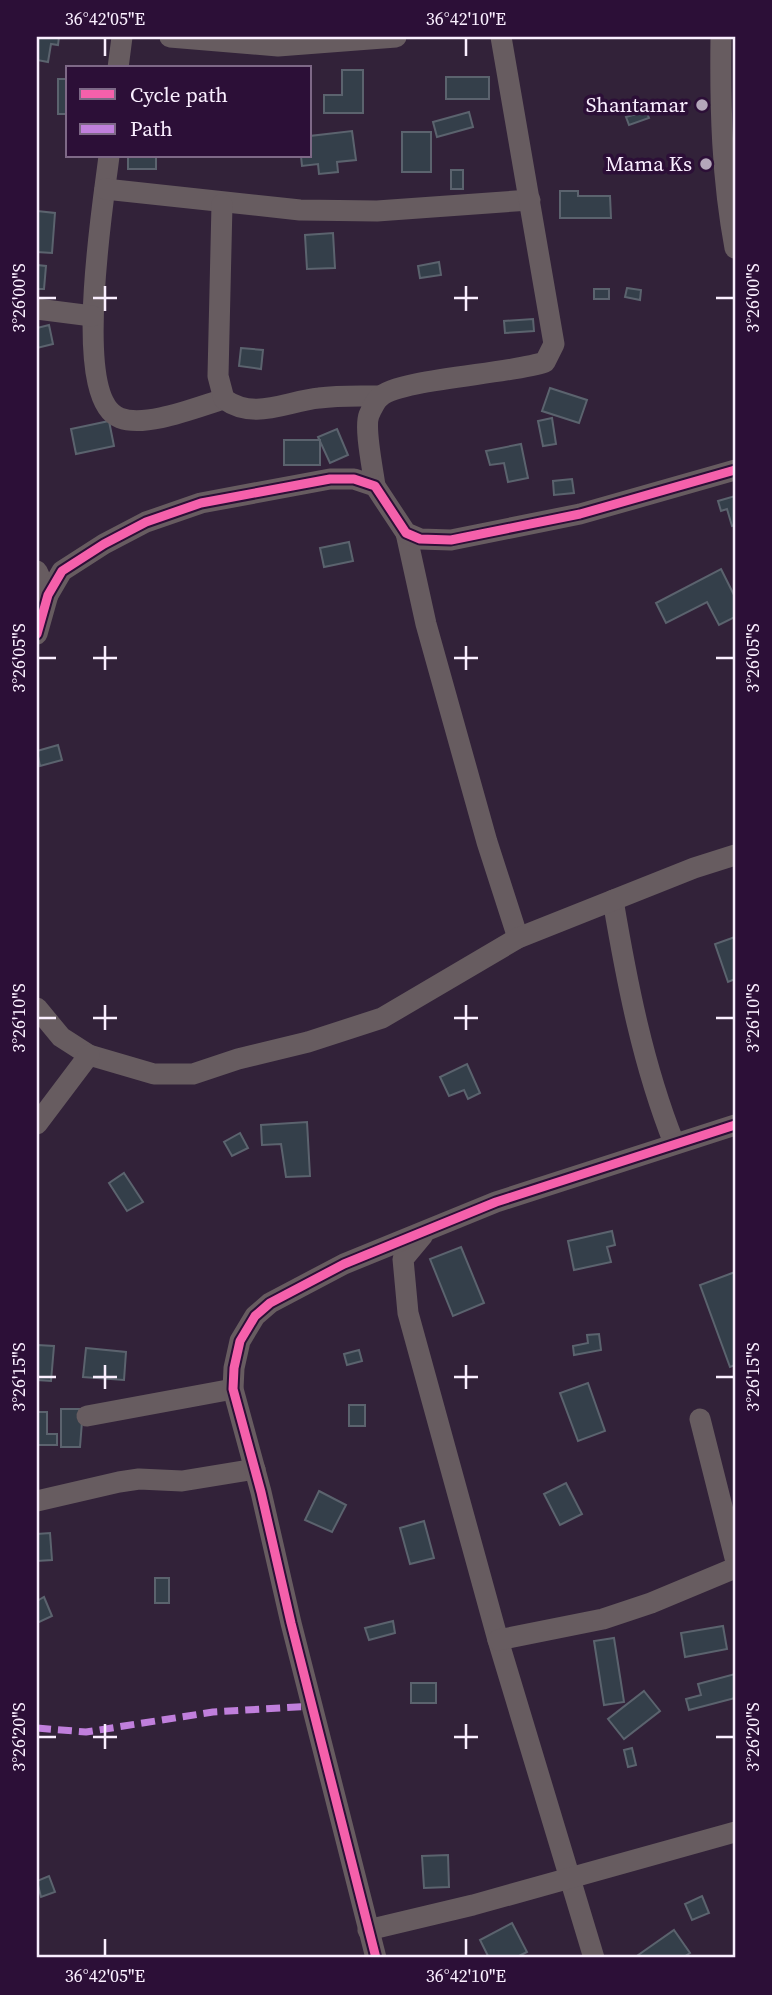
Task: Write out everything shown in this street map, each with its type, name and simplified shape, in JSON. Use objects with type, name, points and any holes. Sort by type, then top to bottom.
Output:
[{"type":"street","points":[[118,66],[122,37]]},
{"type":"street","points":[[170,37],[278,46],[396,37]]},
{"type":"street","points":[[109,158],[92,316],[99,381],[106,407],[117,417],[132,421],[163,416],[224,399],[243,409],[258,410],[320,398],[380,396],[400,388],[523,370],[545,362],[554,344],[501,37]]},
{"type":"street","points":[[721,37],[722,143],[728,210],[735,248]]},
{"type":"street","points":[[105,189],[222,204],[300,210],[377,211],[530,200]]},
{"type":"street","points":[[222,204],[218,376],[224,399]]},
{"type":"street","points":[[37,309],[92,316]]},
{"type":"street","points":[[380,396],[367,418],[375,486],[399,527],[406,533],[429,540],[485,535],[580,514],[735,470]]},
{"type":"street","points":[[37,634],[48,595],[62,571],[104,544],[146,522],[201,503],[330,479],[354,479],[375,486]]},
{"type":"street","points":[[406,533],[426,624],[487,842],[518,938]]},
{"type":"street","points":[[37,571],[48,595]]},
{"type":"street","points":[[37,1008],[61,1037],[89,1055],[154,1074],[193,1074],[238,1059],[308,1042],[403,1008],[518,938],[735,855]]},
{"type":"street","points":[[613,900],[639,1033],[656,1097],[674,1143]]},
{"type":"street","points":[[37,1124],[89,1055]]},
{"type":"street","points":[[376,1958],[233,1389],[240,1341],[256,1316],[270,1303],[344,1264],[496,1202],[735,1125]]},
{"type":"street","points":[[425,1233],[404,1259],[408,1314],[498,1640],[594,1958]]},
{"type":"street","points":[[87,1416],[233,1389]]},
{"type":"street","points":[[700,1419],[735,1558]]},
{"type":"street","points":[[37,1502],[119,1482],[139,1479],[182,1481],[255,1469]]},
{"type":"street","points":[[498,1640],[603,1619],[651,1603],[735,1568]]},
{"type":"street","points":[[368,1930],[473,1905],[735,1832]]},
{"type":"building","points":[[37,37],[59,37],[58,45],[51,44],[48,62],[37,60]]},
{"type":"building","points":[[342,70],[363,70],[363,113],[324,113],[324,95],[342,95]]},
{"type":"building","points":[[446,77],[489,77],[489,99],[446,99]]},
{"type":"building","points":[[58,79],[66,79],[66,114],[58,114]]},
{"type":"building","points":[[646,111],[649,118],[629,125],[626,117]]},
{"type":"building","points":[[469,112],[473,127],[437,137],[433,122]]},
{"type":"building","points":[[352,131],[356,160],[337,162],[338,172],[319,174],[318,164],[302,166],[301,158],[312,158],[312,136]]},
{"type":"building","points":[[402,132],[431,132],[431,172],[402,172]]},
{"type":"building","points":[[128,158],[156,158],[156,169],[128,169]]},
{"type":"building","points":[[451,170],[463,170],[463,189],[451,189]]},
{"type":"building","points":[[560,191],[578,191],[578,196],[610,196],[611,218],[560,218]]},
{"type":"building","points":[[37,211],[55,213],[52,253],[37,252]]},
{"type":"building","points":[[333,233],[335,268],[307,269],[305,235]]},
{"type":"building","points":[[439,262],[441,275],[420,278],[418,266]]},
{"type":"building","points":[[37,265],[46,266],[44,289],[37,289]]},
{"type":"building","points":[[627,288],[641,290],[640,300],[625,297]]},
{"type":"building","points":[[594,289],[609,289],[609,299],[594,299]]},
{"type":"building","points":[[533,319],[534,331],[505,333],[504,321]]},
{"type":"building","points":[[49,325],[53,344],[37,348],[37,328]]},
{"type":"building","points":[[241,348],[263,350],[261,369],[239,366]]},
{"type":"building","points":[[550,388],[587,400],[579,423],[542,411]]},
{"type":"building","points":[[552,418],[556,444],[543,446],[538,421]]},
{"type":"building","points":[[109,421],[114,446],[76,454],[71,429]]},
{"type":"building","points":[[337,429],[348,455],[330,463],[318,437]]},
{"type":"building","points":[[284,440],[320,440],[320,465],[284,465]]},
{"type":"building","points":[[521,444],[528,478],[508,482],[504,463],[490,465],[486,451]]},
{"type":"building","points":[[572,479],[574,493],[554,495],[553,481]]},
{"type":"building","points":[[735,496],[735,525],[732,526],[727,509],[721,511],[718,501]]},
{"type":"building","points":[[349,542],[353,561],[324,567],[320,548]]},
{"type":"building","points":[[721,569],[735,597],[735,617],[719,625],[707,602],[666,623],[656,603]]},
{"type":"building","points":[[58,745],[62,760],[40,766],[37,751]]},
{"type":"building","points":[[735,937],[735,979],[728,982],[715,944]]},
{"type":"building","points":[[467,1064],[480,1093],[468,1099],[464,1090],[449,1096],[440,1077]]},
{"type":"building","points":[[307,1122],[310,1176],[286,1177],[281,1144],[262,1145],[261,1125]]},
{"type":"building","points":[[240,1133],[248,1148],[232,1156],[224,1142]]},
{"type":"building","points":[[124,1173],[143,1202],[127,1211],[109,1183]]},
{"type":"building","points":[[612,1231],[615,1245],[607,1247],[611,1262],[574,1270],[568,1241]]},
{"type":"building","points":[[461,1247],[484,1303],[453,1316],[430,1259]]},
{"type":"building","points":[[735,1272],[735,1365],[730,1367],[700,1285]]},
{"type":"building","points":[[599,1334],[601,1350],[574,1355],[573,1346],[588,1343],[587,1335]]},
{"type":"building","points":[[37,1345],[54,1346],[51,1381],[37,1380]]},
{"type":"building","points":[[86,1348],[126,1352],[124,1380],[83,1377]]},
{"type":"building","points":[[359,1350],[362,1361],[347,1365],[344,1354]]},
{"type":"building","points":[[588,1383],[605,1431],[578,1441],[560,1393]]},
{"type":"building","points":[[349,1405],[365,1405],[365,1426],[349,1426]]},
{"type":"building","points":[[61,1409],[83,1409],[80,1447],[61,1447]]},
{"type":"building","points":[[37,1412],[47,1412],[47,1434],[57,1434],[57,1445],[37,1445]]},
{"type":"building","points":[[566,1483],[582,1514],[560,1525],[544,1494]]},
{"type":"building","points":[[319,1491],[346,1505],[332,1532],[305,1520]]},
{"type":"building","points":[[424,1521],[434,1558],[410,1564],[400,1528]]},
{"type":"building","points":[[50,1533],[52,1560],[37,1561],[37,1534]]},
{"type":"building","points":[[155,1578],[169,1578],[169,1603],[155,1603]]},
{"type":"building","points":[[44,1597],[52,1616],[37,1623],[37,1601]]},
{"type":"building","points":[[393,1621],[395,1633],[369,1640],[365,1628]]},
{"type":"building","points":[[723,1626],[727,1649],[685,1657],[681,1633]]},
{"type":"building","points":[[614,1638],[624,1702],[604,1705],[594,1641]]},
{"type":"building","points":[[735,1674],[735,1698],[689,1710],[686,1699],[701,1695],[698,1684]]},
{"type":"building","points":[[411,1683],[436,1683],[436,1703],[411,1703]]},
{"type":"building","points":[[644,1691],[660,1711],[624,1739],[608,1719]]},
{"type":"building","points":[[632,1748],[636,1765],[628,1767],[624,1750]]},
{"type":"building","points":[[448,1855],[449,1887],[424,1888],[422,1856]]},
{"type":"building","points":[[49,1876],[55,1892],[41,1897],[37,1881]]},
{"type":"building","points":[[702,1896],[709,1913],[692,1920],[685,1904]]},
{"type":"building","points":[[512,1923],[527,1952],[515,1958],[489,1958],[480,1940]]},
{"type":"building","points":[[674,1930],[690,1953],[682,1958],[634,1958]]},
{"type":"marked path","points":[[37,1728],[86,1732],[213,1712],[313,1706]]},
{"type":"cycle path","points":[[37,634],[48,595],[62,571],[104,544],[146,522],[201,503],[330,479],[354,479],[375,486],[406,533],[420,539],[451,540],[580,514],[735,470]]},
{"type":"cycle path","points":[[376,1958],[233,1389],[240,1341],[255,1316],[270,1303],[344,1264],[496,1202],[735,1125]]},
{"type":"place","name":"Shantamar","points":[[702,105]]},
{"type":"place","name":"Mama Ks","points":[[706,164]]}]
